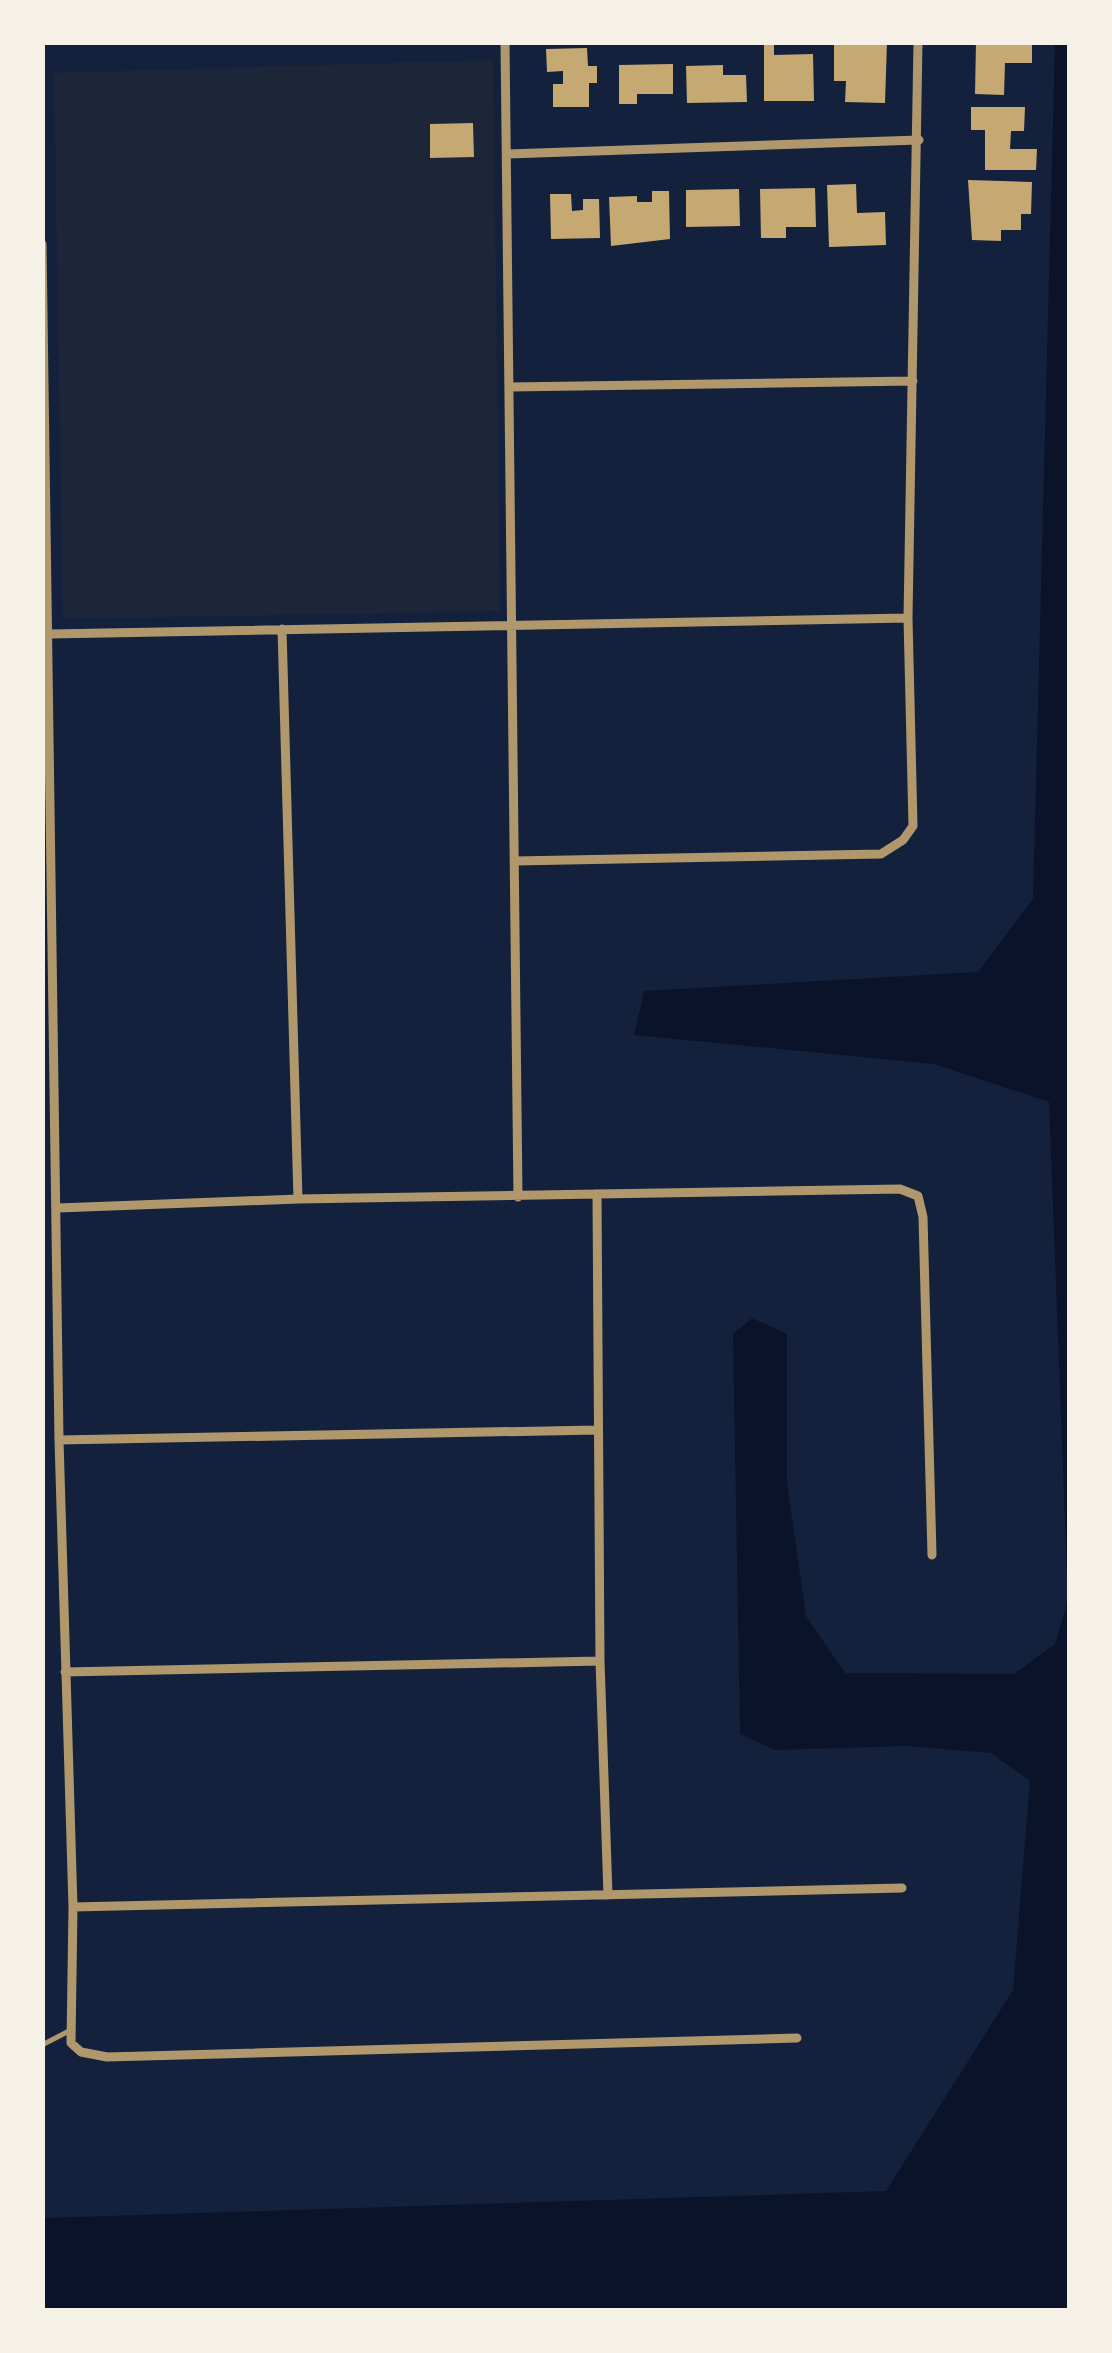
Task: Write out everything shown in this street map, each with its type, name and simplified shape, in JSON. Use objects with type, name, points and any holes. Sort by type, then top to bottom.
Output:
[{"type":"street","points":[[505,42],[518,1197]]},
{"type":"street","points":[[514,861],[881,854],[903,840],[913,826],[908,618],[918,42]]},
{"type":"street","points":[[508,154],[919,140]]},
{"type":"street","points":[[42,244],[59,1440],[73,1907],[71,2043],[81,2052],[107,2057],[797,2038]]},
{"type":"street","points":[[510,388],[913,381]]},
{"type":"street","points":[[50,634],[908,618]]},
{"type":"street","points":[[282,629],[298,1199]]},
{"type":"street","points":[[42,1018],[54,1020]]},
{"type":"street","points":[[58,1208],[298,1199],[900,1189],[918,1196],[924,1217],[932,1555]]},
{"type":"street","points":[[598,1194],[600,1662],[608,1894]]},
{"type":"street","points":[[59,1440],[598,1430]]},
{"type":"street","points":[[66,1672],[600,1662]]},
{"type":"street","points":[[73,1907],[902,1888]]},
{"type":"lane","points":[[42,2044],[69,2031]]},
{"type":"shaded area","points":[[1055,43],[1070,43],[1069,2310],[43,2310],[43,2218],[886,2191],[1013,1990],[1030,1781],[991,1753],[905,1746],[775,1750],[740,1734],[733,1334],[752,1318],[787,1334],[787,1483],[806,1616],[845,1673],[1014,1674],[1055,1644],[1068,1600],[1049,1102],[934,1064],[634,1035],[644,991],[978,972],[1033,899]]},
{"type":"shaded area","points":[[493,60],[500,611],[63,619],[54,73]]},
{"type":"building","points":[[764,42],[774,42],[774,55],[813,54],[814,101],[764,101]]},
{"type":"building","points":[[834,42],[887,42],[885,103],[845,102],[846,81],[834,81]]},
{"type":"building","points":[[976,42],[1032,42],[1032,63],[1005,63],[1004,95],[975,94]]},
{"type":"building","points":[[587,48],[588,66],[597,66],[597,83],[589,83],[589,107],[553,107],[553,84],[563,84],[563,71],[547,72],[546,49]]},
{"type":"building","points":[[673,64],[673,94],[637,94],[637,104],[619,104],[619,65]]},
{"type":"building","points":[[723,65],[723,75],[746,75],[747,102],[687,103],[686,66]]},
{"type":"building","points":[[971,107],[1025,107],[1024,131],[1011,131],[1010,149],[1037,149],[1036,170],[985,170],[985,130],[971,130]]},
{"type":"building","points":[[473,123],[474,157],[430,158],[430,124]]},
{"type":"building","points":[[968,180],[1032,182],[1031,214],[1021,214],[1021,230],[1001,230],[1001,241],[972,240]]},
{"type":"building","points":[[856,184],[857,213],[885,212],[886,245],[829,247],[827,185]]},
{"type":"building","points":[[815,188],[816,227],[786,227],[786,238],[761,238],[760,189]]},
{"type":"building","points":[[739,189],[740,226],[686,227],[686,190]]},
{"type":"building","points":[[652,191],[669,191],[670,239],[611,246],[609,197],[637,196],[637,202],[652,202]]},
{"type":"building","points":[[550,194],[571,194],[572,211],[583,210],[583,199],[599,199],[600,238],[551,239]]}]
